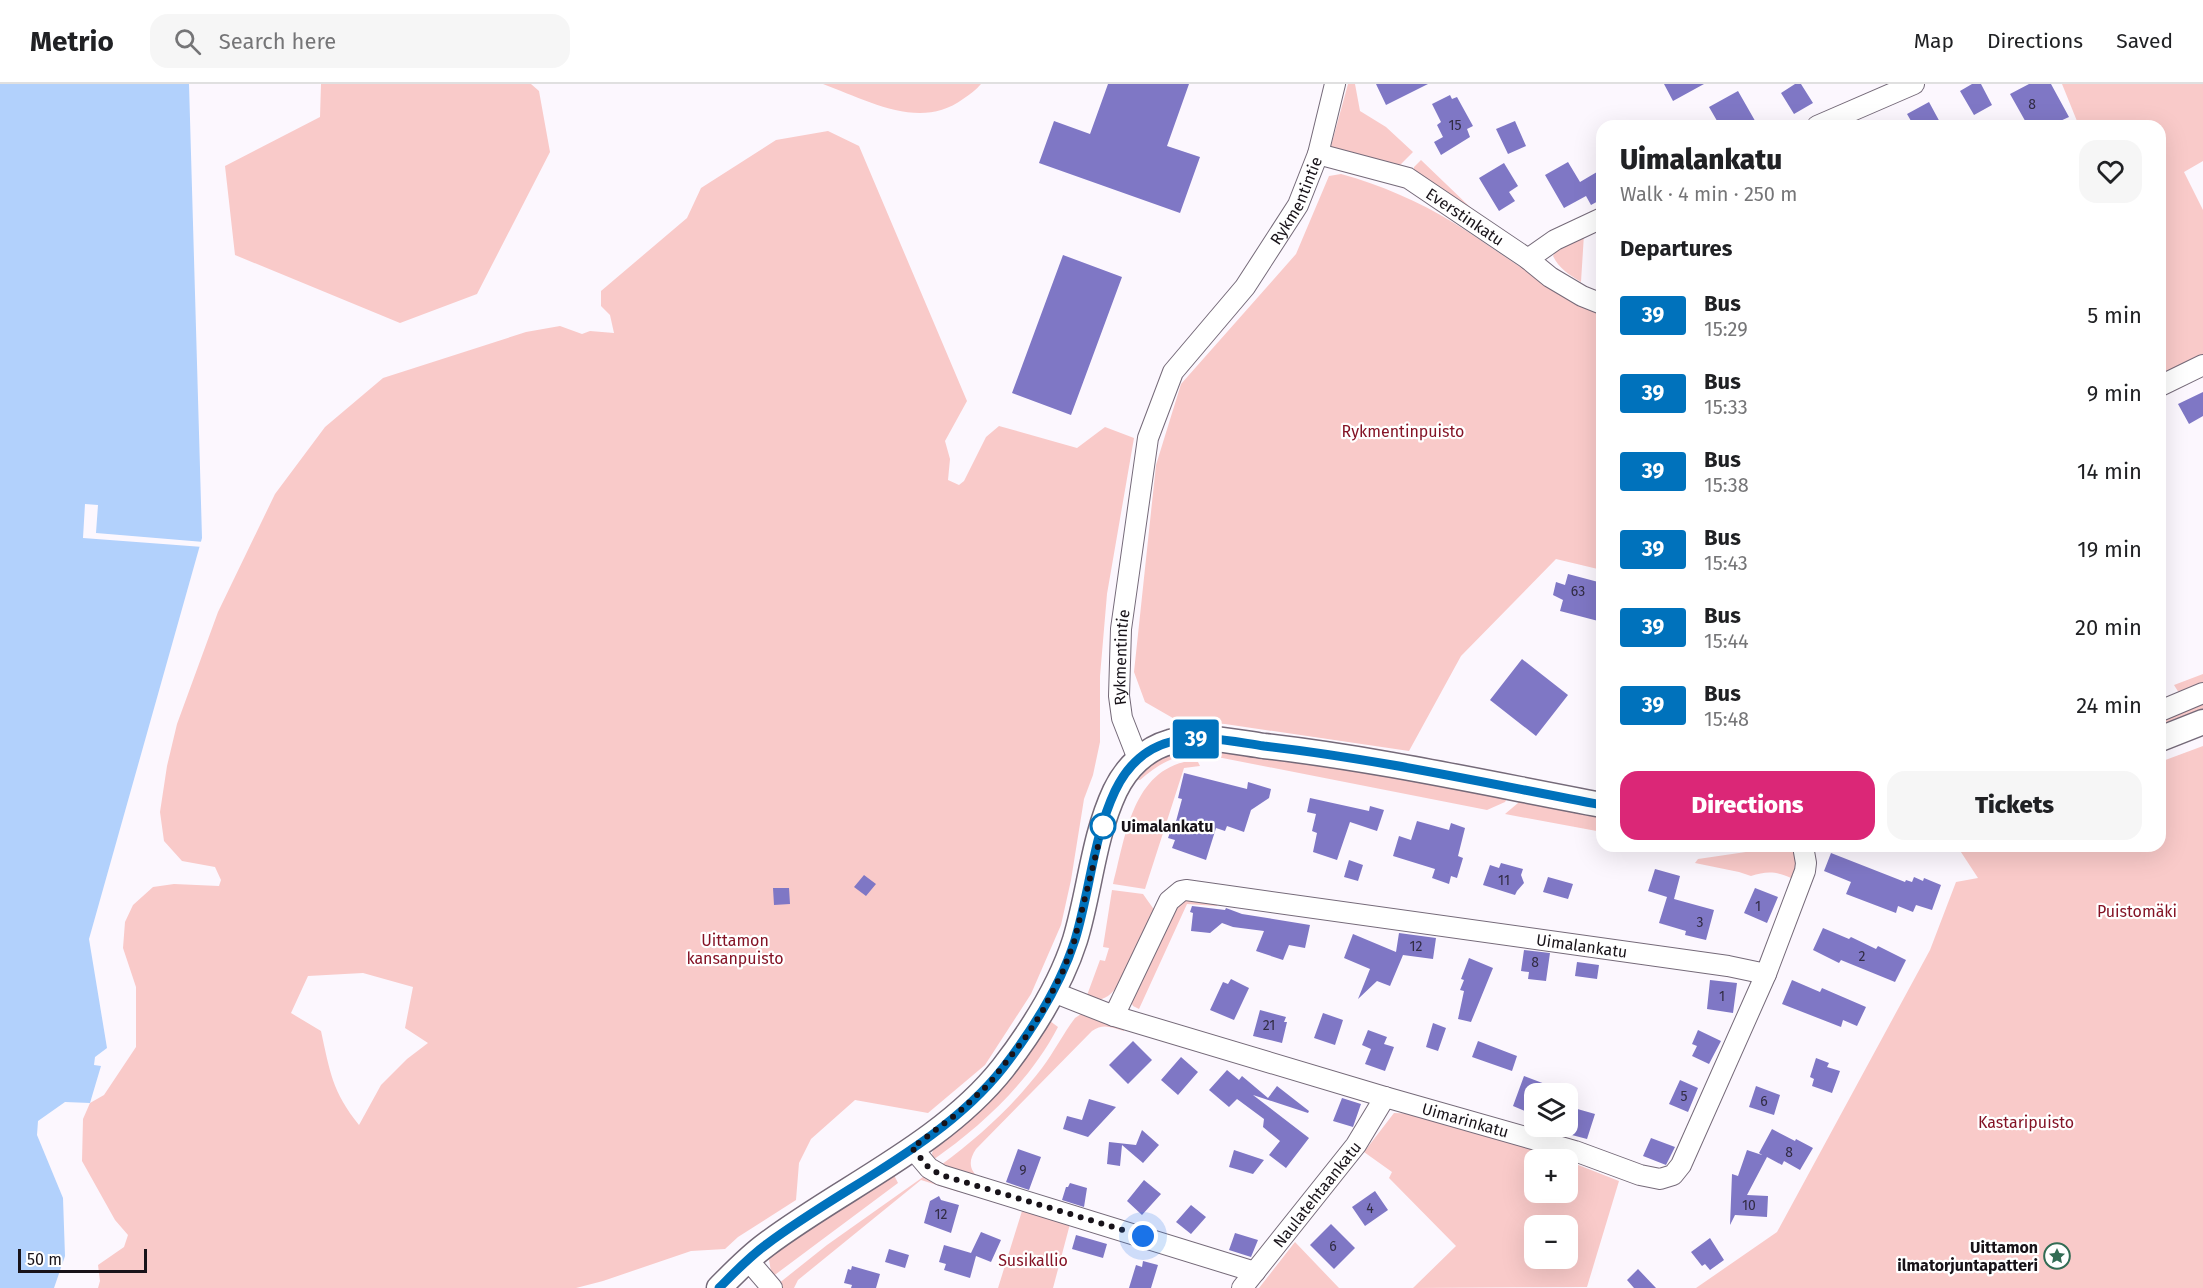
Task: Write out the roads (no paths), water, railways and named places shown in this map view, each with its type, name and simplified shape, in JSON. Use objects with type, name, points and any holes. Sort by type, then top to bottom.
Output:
[{"type":"street","name":"Rykmentintie","points":[[1138,759],[1122,718],[1119,696],[1121,629],[1148,438],[1173,372],[1245,287],[1298,205],[1318,154],[1335,84]]},
{"type":"street","points":[[1831,120],[1914,84]]},
{"type":"street","name":"Everstinkatu","points":[[1318,154],[1408,178],[1528,259],[1550,277],[1596,302]]},
{"type":"street","points":[[1528,259],[1555,240],[1596,221]]},
{"type":"street","points":[[2166,383],[2203,365]]},
{"type":"street","points":[[2166,708],[2203,693]]},
{"type":"street","points":[[2166,737],[2203,722]]},
{"type":"street","points":[[719,1288],[748,1260],[791,1227],[912,1148],[958,1113],[989,1084],[1025,1038],[1053,992],[1075,938],[1108,810],[1122,778],[1138,759],[1155,748],[1187,739],[1215,740],[1372,760],[1596,804]]},
{"type":"street","name":"Uimarinkatu","points":[[1053,992],[1114,1016],[1385,1097],[1575,1150],[1640,1175],[1660,1179],[1673,1175],[1689,1149],[1766,974],[1805,871],[1804,852]]},
{"type":"street","name":"Uimalankatu","points":[[1114,1016],[1169,902],[1180,891],[1186,890],[1728,966],[1766,974]]},
{"type":"street","name":"Naulatehtaankatu","points":[[1242,1288],[1356,1144],[1385,1097]]},
{"type":"street","points":[[912,1148],[929,1168],[941,1175],[1255,1272]]},
{"type":"street","points":[[748,1260],[772,1288]]},
{"type":"water","points":[[0,84],[189,84],[202,538],[89,939],[107,1048],[95,1057],[94,1065],[101,1066],[90,1103],[65,1102],[38,1121],[37,1135],[63,1198],[65,1256],[54,1288],[0,1288]]},
{"type":"place","name":"Uimalankatu","points":[[1103,826]]},
{"type":"place","name":"Uittamon ilmatorjuntapatteri","points":[[2057,1256]]},
{"type":"park label","name":"Rykmentinpuisto","points":[[1403,431]]},
{"type":"park label","name":"Puistomäki","points":[[2137,911]]},
{"type":"park label","name":"Uittamon kansanpuisto","points":[[735,949]]},
{"type":"park label","name":"Kastaripuisto","points":[[2026,1122]]},
{"type":"park label","name":"Susikallio","points":[[1033,1260]]}]
